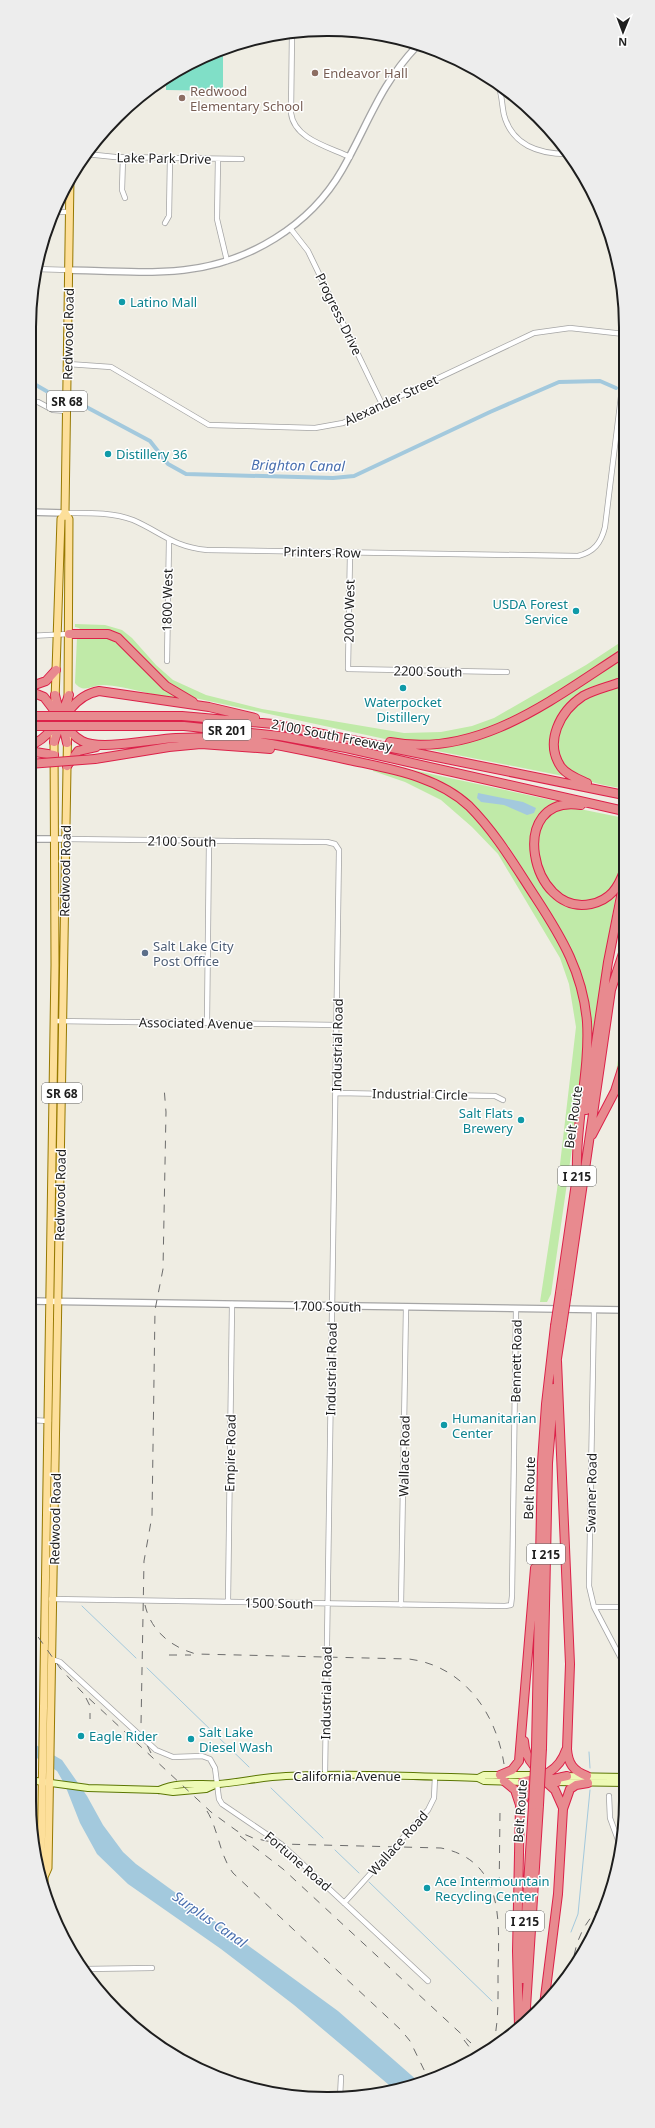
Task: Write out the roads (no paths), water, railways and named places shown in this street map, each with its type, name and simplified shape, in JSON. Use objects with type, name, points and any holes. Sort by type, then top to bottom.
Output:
[{"type":"highway","points":[[69,634],[108,634],[118,638],[170,690],[186,699],[210,707]]},
{"type":"highway","points":[[343,737],[371,739],[395,743],[434,744],[481,735],[524,716],[619,656]]},
{"type":"highway","points":[[36,685],[44,683],[56,670]]},
{"type":"highway","points":[[600,790],[574,777],[562,767],[554,750],[553,740],[558,725],[563,717],[583,696],[619,683]]},
{"type":"highway","points":[[36,743],[40,741],[86,696],[103,691],[210,707],[307,730]]},
{"type":"highway","points":[[36,694],[44,697],[78,738],[86,743],[112,744]]},
{"type":"highway","points":[[55,695],[67,743]]},
{"type":"highway","points":[[54,742],[68,695]]},
{"type":"highway","name":"2100 South Freeway","points":[[36,716],[207,718],[307,730],[619,794]]},
{"type":"highway","name":"2100 South Freeway","points":[[36,726],[184,726],[280,736],[368,753],[619,811]]},
{"type":"highway","points":[[67,766],[78,751],[112,744],[179,738],[253,741],[368,753]]},
{"type":"highway","points":[[253,741],[336,757],[411,774],[438,785],[467,805],[496,836],[563,940],[583,992],[587,1022],[586,1050],[576,1155],[577,1173]]},
{"type":"highway","points":[[36,764],[72,762],[182,746],[220,744],[336,757]]},
{"type":"highway","points":[[36,752],[54,755]]},
{"type":"highway","points":[[619,811],[576,805],[562,806],[551,810],[539,820],[536,826],[534,842],[536,863],[545,884],[559,897],[568,901],[586,905],[597,903],[612,894],[619,886]]},
{"type":"highway","name":"Belt Route","points":[[563,1293],[577,1173],[608,962],[619,907]]},
{"type":"highway","name":"Belt Route","points":[[539,1748],[540,1527],[545,1415],[611,990],[619,965]]},
{"type":"highway","points":[[588,1143],[615,1091],[619,1079]]},
{"type":"highway","name":"Belt Route","points":[[522,2019],[536,1805],[548,1463],[557,1361],[558,1326]]},
{"type":"highway","points":[[545,1995],[558,1894],[563,1809],[570,1789],[587,1779],[572,1767],[568,1758],[567,1749],[570,1664],[557,1361]]},
{"type":"highway","points":[[521,2019],[516,1951],[520,1805],[515,1790],[502,1778],[518,1764],[523,1718],[528,1639],[540,1527]]},
{"type":"highway","points":[[523,1718],[526,1754],[535,1769],[558,1794],[563,1809]]},
{"type":"highway","points":[[520,1805],[529,1790],[557,1768],[567,1749]]},
{"type":"highway","points":[[522,1782],[567,1776]]},
{"type":"main road","name":"Redwood Road","points":[[55,695],[61,519],[65,513],[70,191]]},
{"type":"main road","name":"Redwood Road","points":[[65,513],[69,519],[68,695]]},
{"type":"main road","name":"Redwood Road","points":[[50,1599],[49,1421],[54,1021],[54,742]]},
{"type":"main road","name":"Redwood Road","points":[[46,1874],[48,1868],[46,1783],[50,1746],[50,1599],[59,1301],[67,743]]},
{"type":"main road","name":"Redwood Road","points":[[47,1766],[44,1742],[49,1658]]},
{"type":"main road","name":"California Avenue","points":[[36,1781],[96,1788],[159,1790],[171,1786],[205,1783],[217,1784],[272,1777],[325,1775],[478,1778],[484,1781],[502,1778],[587,1779],[619,1777]]},
{"type":"main road","name":"California Avenue","points":[[567,1776],[619,1782]]},
{"type":"main road","name":"California Avenue","points":[[502,1778],[522,1782]]},
{"type":"street","points":[[292,38],[291,114],[294,125],[303,134],[350,157]]},
{"type":"street","points":[[42,269],[175,271],[227,261],[262,246],[290,228],[324,196],[350,157],[383,89],[414,49]]},
{"type":"street","points":[[500,93],[506,121],[517,138],[527,146],[540,152],[561,154]]},
{"type":"street","name":"Lake Park Drive","points":[[93,155],[123,157],[242,159]]},
{"type":"street","points":[[123,157],[122,190],[125,198]]},
{"type":"street","points":[[165,223],[168,216],[170,158]]},
{"type":"street","points":[[218,159],[217,219],[227,261]]},
{"type":"street","points":[[60,212],[70,212]]},
{"type":"street","name":"Progress Drive","points":[[290,228],[308,251],[382,404]]},
{"type":"street","name":"Alexander Street","points":[[68,364],[110,367],[203,422],[216,426],[321,427],[343,423],[534,333],[570,328],[619,333]]},
{"type":"street","points":[[36,404],[53,410],[67,411]]},
{"type":"street","name":"Printers Row","points":[[65,513],[119,516],[141,524],[169,540],[190,548],[207,550],[567,557],[586,554],[598,545],[605,527],[619,417]]},
{"type":"street","points":[[36,512],[65,513]]},
{"type":"street","name":"1800 West","points":[[167,661],[169,540]]},
{"type":"street","name":"2000 West","points":[[348,669],[350,553]]},
{"type":"street","points":[[36,636],[69,634]]},
{"type":"street","name":"2200 South","points":[[348,669],[508,672]]},
{"type":"street","name":"2100 South","points":[[36,839],[324,842],[335,844]]},
{"type":"street","points":[[207,1023],[209,841]]},
{"type":"street","name":"Industrial Road","points":[[325,1775],[340,858],[339,850],[335,844]]},
{"type":"street","name":"Associated Avenue","points":[[54,1021],[338,1025]]},
{"type":"street","name":"Industrial Circle","points":[[337,1093],[495,1096],[503,1100]]},
{"type":"street","name":"1700 South","points":[[36,1301],[619,1310]]},
{"type":"street","name":"Empire Road","points":[[228,1602],[232,1304]]},
{"type":"street","name":"Wallace Road","points":[[401,1605],[406,1307]]},
{"type":"street","name":"Bennett Road","points":[[511,1605],[516,1309]]},
{"type":"street","name":"Swaner Road","points":[[594,1310],[589,1580],[594,1607],[619,1655]]},
{"type":"street","points":[[36,1420],[49,1421]]},
{"type":"street","name":"1500 South","points":[[50,1599],[401,1605],[511,1605]]},
{"type":"street","points":[[594,1607],[619,1607]]},
{"type":"street","name":"Fortune Road","points":[[49,1658],[60,1662],[156,1750],[173,1757],[208,1757],[214,1765],[222,1804],[281,1844],[428,1981]]},
{"type":"street","name":"Wallace Road","points":[[344,1903],[428,1810],[435,1794],[435,1777]]},
{"type":"street","points":[[609,1796],[610,1818],[617,1837]]},
{"type":"street","points":[[90,1969],[152,1968]]},
{"type":"street","points":[[340,2091],[341,2077]]},
{"type":"water","points":[[478,793],[523,802],[536,808],[534,813],[527,815],[504,805],[481,802],[477,798]]},
{"type":"water","name":"Surplus Canal","points":[[36,1745],[62,1760],[87,1796],[103,1825],[123,1852],[136,1864],[338,2011],[415,2079],[389,2085],[294,2005],[221,1949],[128,1884],[97,1854],[80,1823],[65,1785],[57,1771],[36,1758]]},
{"type":"waterway","name":"Brighton Canal","points":[[77,402],[150,441],[168,464],[186,474],[333,478],[354,476],[490,412],[559,382],[600,381],[616,388]]},
{"type":"waterway","name":"Brighton Canal","points":[[36,385],[55,396]]},
{"type":"waterway","points":[[82,1606],[136,1658]]},
{"type":"waterway","points":[[147,1668],[249,1767]]},
{"type":"waterway","points":[[589,1752],[590,1768]]},
{"type":"waterway","points":[[271,1788],[323,1838]]},
{"type":"waterway","points":[[571,1932],[578,1914],[590,1790]]},
{"type":"waterway","points":[[335,1850],[359,1873]]},
{"type":"waterway","points":[[369,1882],[492,2001]]},
{"type":"railway","points":[[151,1753],[143,1737],[141,1725],[144,1561],[152,1516],[155,1310],[163,1269],[166,1112],[164,1087]]},
{"type":"railway","points":[[145,1605],[152,1623],[163,1637],[178,1647],[196,1654],[409,1659],[429,1663],[446,1671],[461,1682],[474,1695],[485,1710],[494,1727],[504,1764]]},
{"type":"railway","points":[[36,1634],[60,1668],[81,1691],[211,1812],[237,1831],[253,1838],[281,1844],[441,1848],[462,1855],[477,1866],[487,1880],[494,1896],[499,1934],[498,2012],[494,2039]]},
{"type":"railway","points":[[169,1655],[191,1655]]},
{"type":"railway","points":[[86,1698],[90,1706],[90,1719]]},
{"type":"railway","points":[[207,1811],[228,1866],[233,1873],[401,2030],[410,2041],[426,2075]]},
{"type":"railway","points":[[499,1901],[500,1811]]},
{"type":"railway","points":[[240,1836],[283,1869],[471,2043]]},
{"type":"railway","points":[[574,1955],[578,1941],[586,1924],[598,1910]]},
{"type":"railway","points":[[464,2040],[474,2053]]},
{"type":"place","name":"Endeavor Hall","points":[[315,73]]},
{"type":"place","name":"Redwood Elementary School","points":[[182,98]]},
{"type":"place","name":"Latino Mall","points":[[122,302]]},
{"type":"place","name":"Distillery 36","points":[[108,454]]},
{"type":"place","name":"USDA Forest Service","points":[[576,611]]},
{"type":"place","name":"Waterpocket Distillery","points":[[403,688]]},
{"type":"place","name":"Salt Lake City Post Office","points":[[145,953]]},
{"type":"place","name":"Salt Flats Brewery","points":[[521,1120]]},
{"type":"place","name":"Humanitarian Center","points":[[444,1425]]},
{"type":"place","name":"Eagle Rider","points":[[81,1736]]},
{"type":"place","name":"Salt Lake Diesel Wash","points":[[191,1739]]},
{"type":"place","name":"Ace Intermountain Recycling Center","points":[[427,1888]]}]
